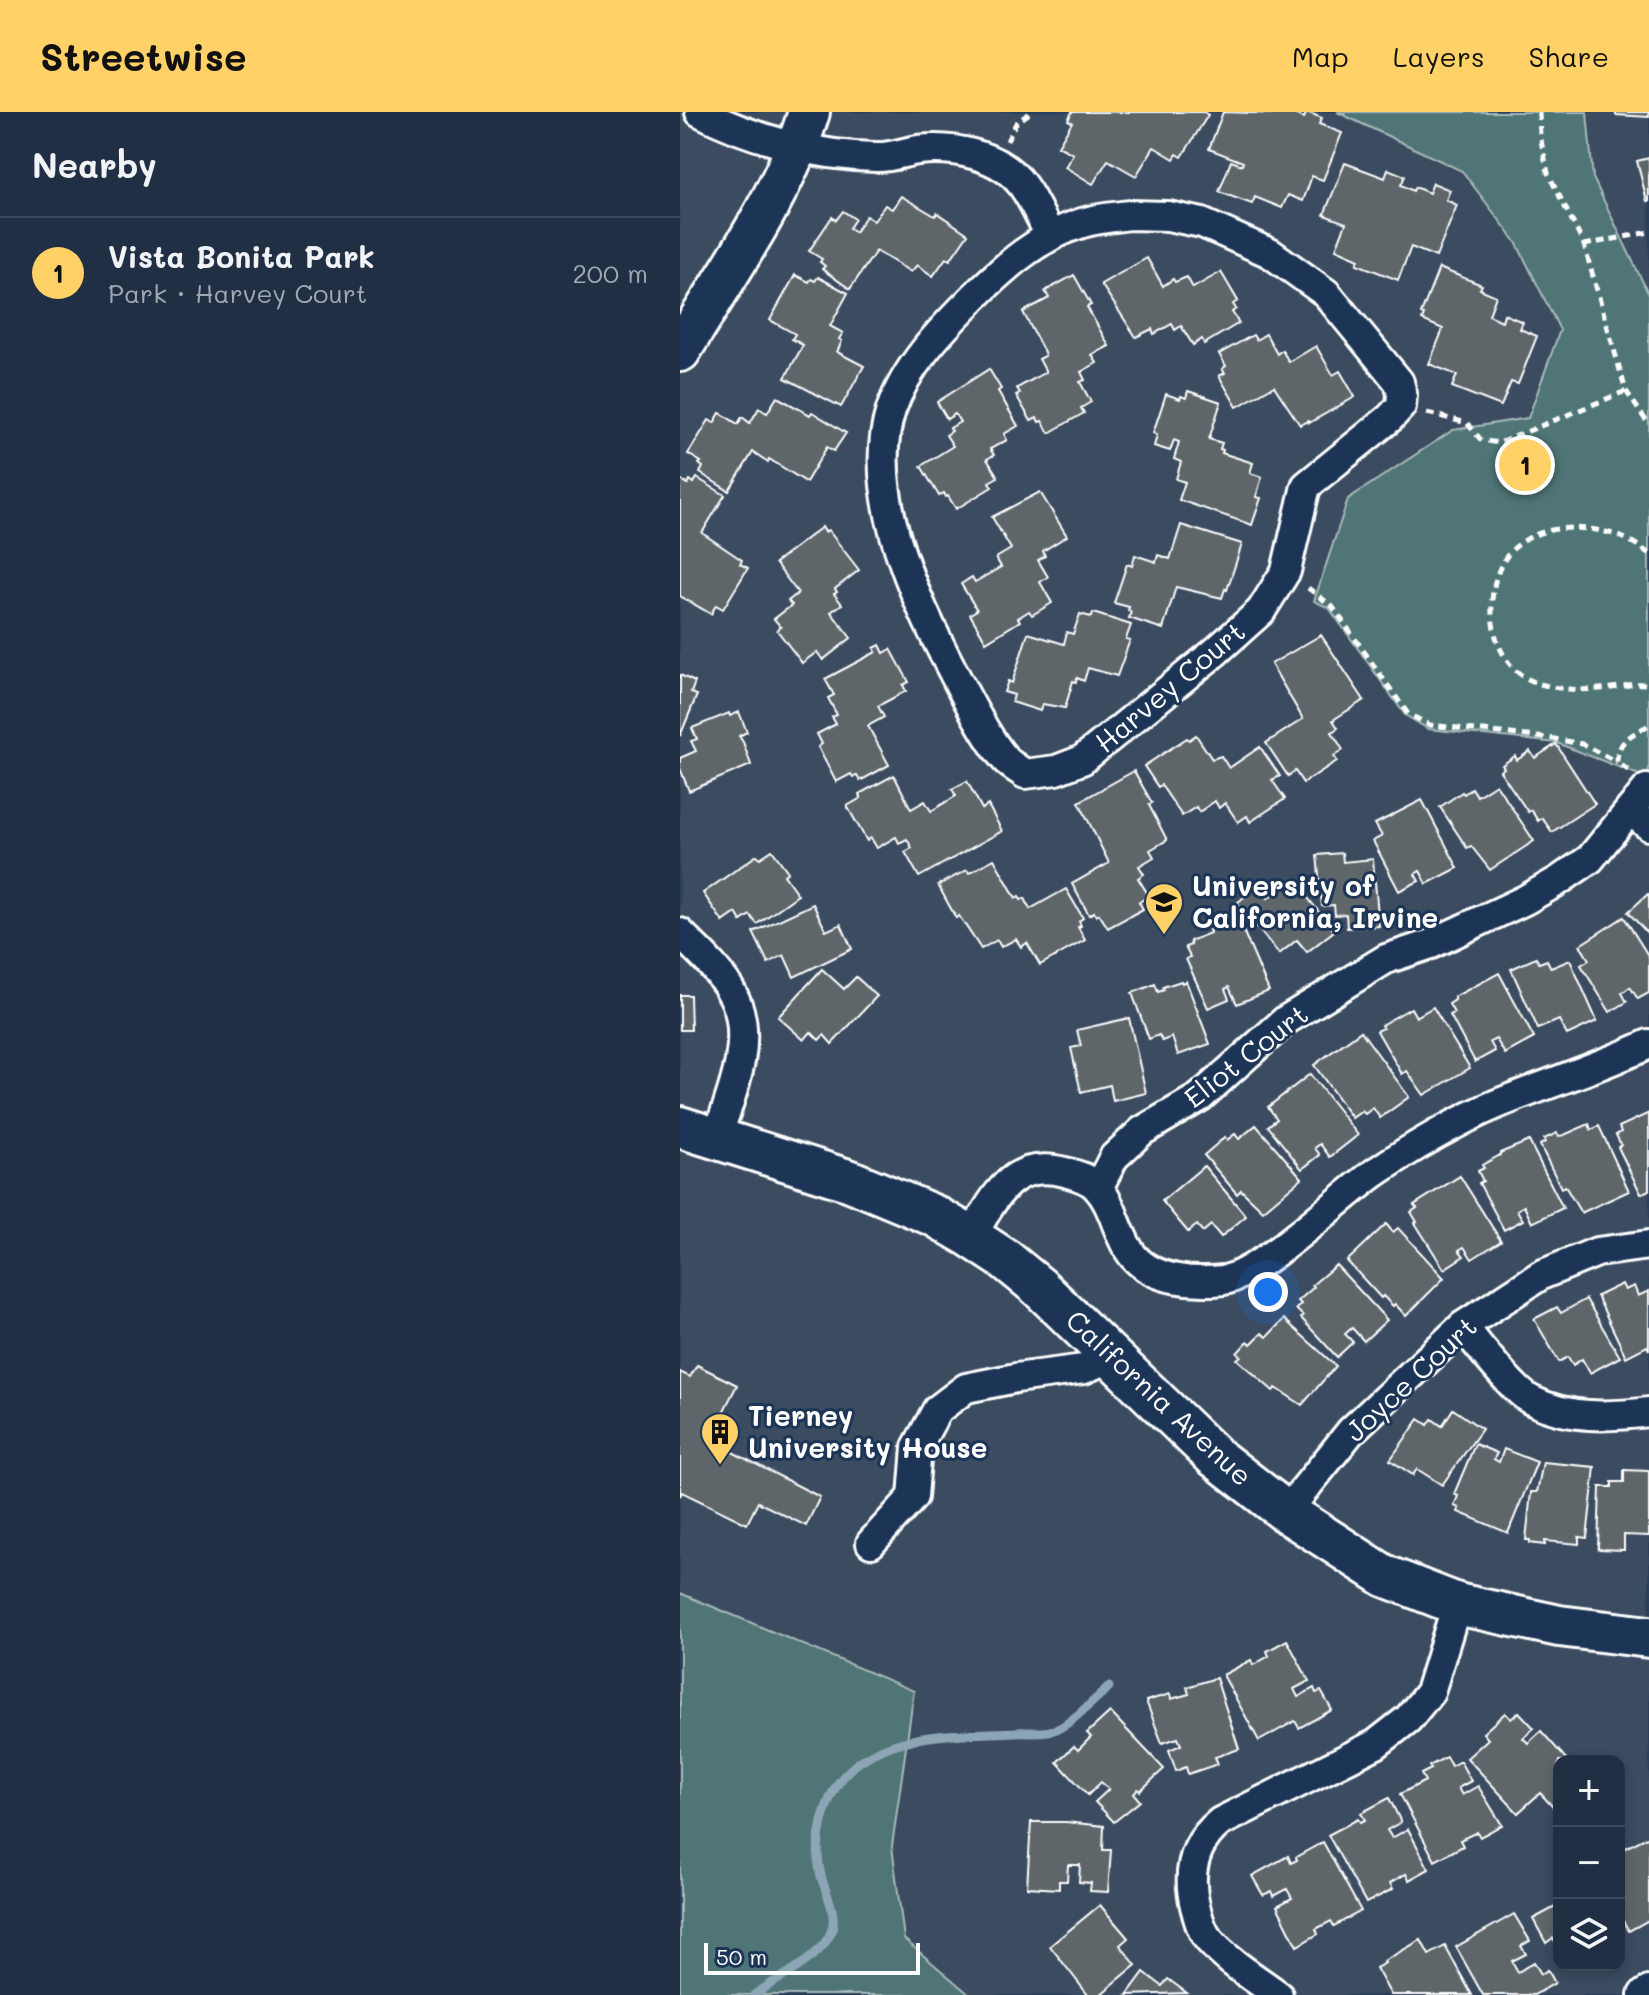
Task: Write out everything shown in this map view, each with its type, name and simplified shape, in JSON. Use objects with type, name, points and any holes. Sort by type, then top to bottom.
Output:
[{"type":"street","points":[[700,112],[762,137],[804,129],[842,155],[880,158],[945,148],[976,154],[1006,170],[1022,185],[1050,235]]},
{"type":"street","points":[[680,351],[734,263],[804,129]]},
{"type":"street","name":"Harvey Court","points":[[1130,215],[1168,216],[1202,223],[1270,253],[1326,293],[1399,382],[1402,394],[1401,406],[1377,430],[1306,486],[1286,571],[1261,611],[1082,760],[1056,770],[1025,774],[1006,760],[958,680],[921,609],[892,523],[886,489],[884,444],[891,410],[908,374],[945,325],[1002,269],[1050,235],[1085,222],[1130,215]]},
{"type":"street","name":"Eliot Court","points":[[1098,1188],[1114,1157],[1142,1131],[1200,1097],[1286,1020],[1386,959],[1431,944],[1558,881],[1590,859],[1642,808]]},
{"type":"street","points":[[680,933],[713,965],[733,996],[741,1018],[742,1043],[738,1068],[698,1133]]},
{"type":"street","points":[[971,1237],[999,1190],[1020,1173],[1055,1170],[1076,1175],[1098,1188],[1134,1256],[1160,1275],[1200,1282],[1229,1279],[1265,1261],[1377,1172],[1459,1124],[1496,1104],[1649,1044]]},
{"type":"street","name":"California Avenue","points":[[698,1133],[851,1181],[935,1216],[971,1237],[1039,1287],[1214,1456],[1286,1512],[1385,1576],[1457,1604],[1559,1626],[1649,1637]]},
{"type":"street","name":"Joyce Court","points":[[1286,1512],[1351,1431],[1463,1326],[1541,1275],[1597,1252],[1649,1245]]},
{"type":"street","points":[[1463,1326],[1483,1352],[1529,1399],[1573,1415],[1649,1412]]},
{"type":"street","points":[[871,1543],[913,1497],[917,1447],[937,1410],[966,1388],[1084,1369],[1113,1356]]},
{"type":"street","points":[[1278,1995],[1206,1937],[1192,1893],[1191,1866],[1200,1845],[1220,1822],[1376,1744],[1408,1719],[1430,1692],[1457,1604]]},
{"type":"street","points":[[1643,1995],[1649,1991]]},
{"type":"path","points":[[1539,112],[1540,136],[1548,173],[1584,245],[1626,391],[1649,425]]},
{"type":"path","points":[[1584,245],[1649,232]]},
{"type":"path","points":[[1401,406],[1467,423],[1481,440],[1499,443],[1626,391]]},
{"type":"path","points":[[1649,554],[1630,541],[1602,531],[1552,529],[1532,536],[1512,550],[1500,568],[1494,588],[1492,618],[1499,648],[1519,674],[1532,681],[1561,689],[1640,683],[1649,685]]},
{"type":"path","points":[[1286,571],[1332,606],[1408,714],[1430,725],[1582,744],[1617,762],[1634,775],[1642,808]]},
{"type":"path","points":[[1617,762],[1617,750],[1623,741],[1649,725]]},
{"type":"shaded area","name":"University of California, Irvine","points":[[680,112],[1649,112],[1649,1995],[680,1995]]},
{"type":"green space","points":[[1337,112],[1587,112],[1593,178],[1649,295],[1649,779],[1557,743],[1428,729],[1405,715],[1329,608],[1314,601],[1348,499],[1453,430],[1528,418],[1560,330],[1516,242],[1462,171]]},
{"type":"green space","points":[[680,1593],[914,1691],[892,1846],[904,1939],[970,1995],[680,1995]]},
{"type":"building","points":[[1072,112],[1204,112],[1208,115],[1182,157],[1177,154],[1174,159],[1154,147],[1136,176],[1108,160],[1093,184],[1065,167],[1073,154],[1058,146],[1072,122],[1068,120]]},
{"type":"building","points":[[1223,112],[1289,112],[1304,118],[1307,112],[1322,118],[1319,124],[1342,133],[1323,180],[1312,176],[1303,201],[1288,195],[1282,208],[1255,197],[1252,204],[1219,192],[1231,161],[1242,165],[1243,162],[1209,149]]},
{"type":"building","points":[[1616,112],[1649,112],[1649,117],[1616,115]]},
{"type":"building","points":[[1649,158],[1649,201],[1647,201],[1637,161]]},
{"type":"building","points":[[1345,163],[1385,178],[1388,169],[1405,176],[1401,185],[1413,191],[1415,187],[1429,193],[1433,183],[1450,190],[1446,200],[1457,205],[1436,257],[1411,247],[1398,280],[1357,264],[1359,259],[1336,249],[1346,223],[1324,215]]},
{"type":"building","points":[[901,196],[935,216],[937,213],[968,234],[950,260],[946,258],[933,276],[917,265],[911,272],[876,251],[850,289],[822,269],[825,266],[820,262],[822,259],[809,251],[832,217],[836,220],[843,211],[855,219],[849,228],[855,232],[866,216],[874,221],[885,205],[892,209]]},
{"type":"building","points":[[1147,258],[1163,286],[1173,279],[1175,282],[1187,277],[1193,288],[1221,272],[1238,301],[1233,304],[1236,309],[1232,312],[1239,323],[1204,344],[1202,339],[1193,345],[1181,326],[1175,330],[1172,324],[1154,334],[1152,329],[1136,337],[1101,284]]},
{"type":"building","points":[[1439,268],[1482,285],[1480,289],[1496,296],[1489,315],[1502,321],[1504,314],[1523,322],[1520,329],[1537,336],[1518,384],[1511,382],[1501,406],[1452,387],[1457,375],[1429,364],[1443,329],[1422,320],[1424,315],[1421,314]]},
{"type":"building","points":[[795,275],[809,282],[818,277],[848,293],[830,326],[843,333],[837,352],[864,366],[841,407],[785,378],[803,345],[792,339],[795,334],[770,320]]},
{"type":"building","points":[[1074,275],[1091,305],[1087,307],[1109,346],[1092,355],[1097,363],[1081,372],[1085,380],[1080,382],[1091,402],[1081,408],[1084,413],[1049,433],[1042,421],[1039,422],[1037,418],[1031,421],[1016,395],[1020,393],[1017,388],[1046,372],[1039,359],[1045,356],[1044,352],[1023,312],[1049,298],[1045,291]]},
{"type":"building","points":[[1266,334],[1277,354],[1282,350],[1289,362],[1316,346],[1333,375],[1340,371],[1355,397],[1300,425],[1274,386],[1237,407],[1219,376],[1225,373],[1222,369],[1226,366],[1219,354],[1253,335],[1256,340]]},
{"type":"building","points":[[989,369],[1018,426],[1004,434],[1007,440],[990,449],[994,455],[987,459],[998,477],[989,482],[992,487],[956,509],[948,496],[944,493],[939,496],[921,466],[953,446],[946,435],[952,431],[950,428],[960,422],[955,414],[947,419],[937,402]]},
{"type":"building","points":[[1188,391],[1221,402],[1209,439],[1222,443],[1222,453],[1253,463],[1250,473],[1262,477],[1256,497],[1261,498],[1252,525],[1179,500],[1185,482],[1176,479],[1181,462],[1174,459],[1179,442],[1174,440],[1170,451],[1154,446],[1157,435],[1153,433],[1166,394],[1180,399],[1181,396],[1186,398]]},
{"type":"building","points":[[777,397],[810,415],[812,412],[846,433],[834,451],[827,447],[806,482],[753,452],[729,491],[700,473],[703,467],[699,464],[701,462],[688,454],[709,420],[714,423],[720,413],[738,424],[742,417],[750,423],[759,408],[767,413]]},
{"type":"building","points":[[697,478],[725,495],[702,533],[742,560],[740,564],[748,568],[723,609],[716,605],[711,614],[680,596],[680,479],[688,484],[690,480],[694,483]]},
{"type":"building","points":[[1040,492],[1067,536],[1043,551],[1045,556],[1038,560],[1048,577],[1040,582],[1052,603],[1032,615],[1029,611],[1018,618],[1020,621],[986,642],[970,614],[977,610],[961,584],[972,577],[975,582],[1001,567],[996,558],[1011,549],[992,517]]},
{"type":"building","points":[[1181,525],[1242,544],[1227,590],[1222,598],[1176,587],[1163,629],[1129,618],[1129,607],[1114,603],[1127,564],[1132,566],[1135,555],[1156,562],[1158,555],[1170,559]]},
{"type":"building","points":[[822,527],[825,532],[828,530],[859,570],[835,589],[837,592],[834,594],[842,604],[831,612],[851,638],[823,660],[817,652],[802,663],[777,630],[781,627],[774,619],[792,605],[788,601],[798,593],[775,563]]},
{"type":"building","points":[[1093,613],[1131,625],[1126,639],[1130,640],[1117,676],[1088,668],[1084,681],[1077,678],[1076,682],[1073,681],[1065,708],[1042,704],[1040,711],[1012,702],[1014,695],[1004,692],[1008,681],[1012,683],[1028,633],[1064,644],[1067,632],[1073,634],[1080,614],[1091,617]]},
{"type":"building","points":[[1321,635],[1364,700],[1333,720],[1338,728],[1332,732],[1343,750],[1334,756],[1337,761],[1303,783],[1295,771],[1288,776],[1266,743],[1303,719],[1271,664]]},
{"type":"building","points":[[880,645],[884,653],[891,649],[909,682],[903,685],[906,691],[878,706],[884,717],[868,726],[889,765],[860,781],[851,774],[836,782],[818,747],[822,744],[817,734],[836,724],[832,717],[837,715],[828,698],[834,695],[825,679],[876,652],[874,648]]},
{"type":"building","points":[[680,675],[695,682],[691,693],[697,695],[680,736]]},
{"type":"building","points":[[739,712],[747,732],[739,736],[751,765],[689,791],[680,768],[680,758],[696,751],[691,741],[697,739],[692,728]]},
{"type":"building","points":[[1196,735],[1212,759],[1221,756],[1229,768],[1260,747],[1280,776],[1272,780],[1285,799],[1250,822],[1247,816],[1238,822],[1225,803],[1219,808],[1215,801],[1199,812],[1196,807],[1182,816],[1144,766]]},
{"type":"building","points":[[1556,744],[1595,804],[1552,832],[1542,818],[1538,821],[1531,810],[1528,812],[1500,771],[1504,768],[1502,765],[1515,756],[1517,760],[1530,751],[1535,758]]},
{"type":"building","points":[[1134,771],[1152,803],[1149,805],[1167,840],[1150,850],[1154,857],[1139,866],[1144,874],[1138,878],[1149,896],[1139,902],[1143,909],[1108,928],[1099,914],[1096,916],[1094,912],[1089,915],[1072,884],[1109,863],[1079,802]]},
{"type":"building","points":[[894,775],[911,809],[925,801],[931,811],[956,796],[952,789],[967,781],[982,809],[988,805],[1002,831],[919,877],[905,852],[912,848],[907,839],[899,843],[896,837],[877,848],[871,838],[867,841],[847,806],[861,798],[859,794]]},
{"type":"building","points":[[1496,784],[1534,841],[1490,870],[1471,846],[1467,848],[1440,807],[1462,792],[1464,794],[1472,788],[1477,796]]},
{"type":"building","points":[[1422,800],[1458,868],[1427,884],[1420,871],[1415,874],[1419,881],[1399,891],[1373,841],[1382,836],[1375,824]]},
{"type":"building","points":[[772,850],[788,872],[784,875],[798,895],[757,924],[750,915],[741,921],[736,913],[723,922],[703,893],[757,855],[760,858]]},
{"type":"building","points":[[1342,853],[1343,862],[1373,859],[1379,926],[1347,928],[1346,914],[1335,915],[1334,905],[1322,906],[1317,855]]},
{"type":"building","points":[[994,859],[1016,898],[1025,898],[1030,909],[1066,889],[1083,918],[1078,927],[1085,940],[1040,965],[1027,943],[1021,947],[1016,939],[1001,947],[997,940],[981,949],[959,916],[956,918],[938,885]]},
{"type":"building","points":[[1293,879],[1334,931],[1307,952],[1297,940],[1279,954],[1237,903],[1258,885],[1268,898]]},
{"type":"building","points":[[1649,895],[1649,935],[1628,912]]},
{"type":"building","points":[[813,904],[826,931],[841,924],[852,949],[794,977],[784,955],[768,963],[753,932]]},
{"type":"building","points":[[1624,917],[1649,957],[1649,993],[1638,999],[1630,987],[1622,993],[1627,1002],[1610,1012],[1581,965],[1589,960],[1580,945]]},
{"type":"building","points":[[1239,921],[1269,991],[1237,1004],[1229,987],[1225,989],[1229,999],[1208,1008],[1186,959],[1190,957],[1185,947],[1191,945],[1190,941],[1210,933],[1209,930]]},
{"type":"building","points":[[1536,958],[1539,963],[1547,960],[1551,968],[1570,960],[1597,1021],[1567,1035],[1559,1020],[1538,1029],[1511,969]]},
{"type":"building","points":[[822,969],[844,989],[856,977],[877,996],[832,1044],[824,1035],[819,1040],[811,1032],[804,1040],[778,1017]]},
{"type":"building","points":[[1499,973],[1534,1038],[1505,1054],[1496,1039],[1490,1042],[1495,1051],[1475,1062],[1450,1015],[1454,1013],[1449,1004],[1455,1000],[1454,997]]},
{"type":"building","points":[[1186,981],[1210,1044],[1178,1055],[1172,1037],[1162,1041],[1159,1035],[1149,1039],[1132,993],[1155,984],[1158,992]]},
{"type":"building","points":[[680,995],[690,995],[691,1030],[680,1030]]},
{"type":"building","points":[[1433,1007],[1470,1068],[1424,1095],[1407,1071],[1402,1074],[1377,1031],[1383,1028],[1381,1025],[1411,1008],[1416,1017]]},
{"type":"building","points":[[1129,1018],[1146,1093],[1113,1101],[1110,1085],[1081,1092],[1071,1048],[1081,1046],[1077,1030]]},
{"type":"building","points":[[1361,1031],[1409,1097],[1380,1118],[1373,1108],[1352,1118],[1314,1065]]},
{"type":"building","points":[[1310,1074],[1358,1135],[1330,1157],[1320,1144],[1315,1148],[1320,1155],[1302,1169],[1268,1126],[1277,1119],[1268,1107]]},
{"type":"building","points":[[1649,1113],[1649,1190],[1641,1194],[1618,1147],[1621,1145],[1616,1135],[1621,1132],[1619,1127]]},
{"type":"building","points":[[1589,1124],[1591,1130],[1599,1126],[1629,1191],[1581,1213],[1565,1186],[1561,1188],[1540,1145],[1545,1142],[1544,1139],[1557,1133],[1564,1135]]},
{"type":"building","points":[[1256,1125],[1302,1178],[1263,1211],[1241,1190],[1237,1194],[1204,1155],[1225,1137],[1227,1140],[1235,1134],[1239,1139]]},
{"type":"building","points":[[1529,1141],[1563,1208],[1532,1223],[1524,1206],[1517,1210],[1523,1220],[1504,1230],[1479,1183],[1483,1181],[1478,1171],[1500,1153]]},
{"type":"building","points":[[1204,1166],[1246,1216],[1221,1237],[1211,1225],[1203,1232],[1197,1225],[1188,1232],[1162,1201]]},
{"type":"building","points":[[1460,1176],[1501,1241],[1472,1259],[1464,1247],[1459,1250],[1464,1256],[1444,1269],[1411,1212],[1417,1208],[1414,1205]]},
{"type":"building","points":[[1386,1224],[1393,1232],[1398,1228],[1444,1278],[1406,1316],[1395,1304],[1393,1306],[1383,1296],[1381,1298],[1347,1261]]},
{"type":"building","points":[[1336,1265],[1387,1320],[1364,1341],[1352,1328],[1345,1334],[1353,1342],[1337,1357],[1296,1309],[1301,1304],[1298,1301],[1314,1287],[1312,1285]]},
{"type":"building","points":[[1622,1284],[1625,1290],[1634,1286],[1638,1296],[1649,1291],[1649,1350],[1647,1346],[1626,1357],[1597,1296]]},
{"type":"building","points":[[1586,1299],[1620,1357],[1590,1373],[1582,1359],[1573,1365],[1568,1357],[1559,1362],[1534,1319],[1557,1307],[1561,1313]]},
{"type":"building","points":[[1284,1319],[1336,1366],[1302,1405],[1276,1388],[1273,1391],[1237,1359],[1241,1356],[1237,1353],[1248,1341],[1251,1344],[1262,1333],[1267,1337]]},
{"type":"building","name":"Tierney University House","points":[[697,1365],[737,1385],[709,1440],[820,1497],[806,1526],[758,1502],[747,1524],[682,1492],[680,1496],[680,1372],[690,1377]]},
{"type":"building","points":[[1453,1409],[1482,1429],[1442,1485],[1417,1469],[1413,1475],[1390,1460],[1419,1419],[1428,1425],[1432,1419],[1442,1426]]},
{"type":"building","points":[[1475,1444],[1497,1453],[1494,1459],[1499,1462],[1504,1449],[1537,1462],[1508,1533],[1458,1512],[1459,1508],[1454,1506],[1458,1496],[1454,1494]]},
{"type":"building","points":[[1543,1462],[1595,1467],[1587,1538],[1579,1537],[1579,1544],[1545,1541],[1545,1545],[1526,1540],[1531,1492],[1537,1492]]},
{"type":"building","points":[[1624,1470],[1649,1471],[1649,1536],[1624,1535],[1624,1550],[1598,1549],[1600,1487],[1612,1487],[1612,1482],[1624,1482]]},
{"type":"building","points":[[1287,1640],[1309,1681],[1294,1689],[1298,1697],[1314,1688],[1316,1693],[1321,1691],[1332,1710],[1299,1728],[1295,1721],[1259,1741],[1223,1675],[1251,1660],[1253,1665],[1269,1656],[1267,1651]]},
{"type":"building","points":[[1216,1678],[1239,1749],[1215,1757],[1218,1764],[1188,1774],[1186,1767],[1176,1771],[1169,1750],[1181,1745],[1178,1738],[1162,1743],[1146,1701],[1170,1694],[1171,1699],[1189,1694],[1187,1687]]},
{"type":"building","points":[[1110,1712],[1164,1769],[1140,1791],[1138,1789],[1134,1794],[1140,1801],[1114,1822],[1095,1802],[1109,1789],[1101,1782],[1088,1795],[1057,1762],[1074,1746],[1078,1750],[1091,1737],[1087,1733]]},
{"type":"building","points":[[1519,1712],[1534,1728],[1523,1738],[1528,1743],[1541,1731],[1563,1755],[1553,1755],[1553,1807],[1540,1793],[1518,1813],[1467,1758],[1488,1739],[1483,1733],[1505,1713],[1511,1719]]},
{"type":"building","points":[[1446,1757],[1451,1766],[1460,1761],[1471,1781],[1458,1788],[1462,1795],[1478,1786],[1502,1825],[1480,1837],[1477,1832],[1460,1840],[1463,1846],[1435,1861],[1400,1794],[1425,1781],[1421,1774]]},
{"type":"building","points":[[1389,1798],[1401,1822],[1387,1830],[1392,1838],[1408,1829],[1429,1869],[1409,1880],[1406,1874],[1390,1883],[1393,1889],[1366,1903],[1328,1835],[1358,1819],[1360,1822],[1365,1820],[1361,1813]]},
{"type":"building","points":[[1031,1822],[1104,1826],[1103,1850],[1111,1850],[1108,1892],[1090,1891],[1091,1883],[1079,1882],[1080,1865],[1068,1865],[1067,1881],[1059,1881],[1059,1889],[1027,1887]]},
{"type":"building","points":[[1649,1836],[1649,1920],[1629,1931],[1625,1924],[1625,1848]]},
{"type":"building","points":[[1323,1842],[1361,1911],[1334,1926],[1331,1921],[1316,1929],[1318,1934],[1297,1946],[1277,1906],[1292,1898],[1287,1889],[1274,1896],[1272,1891],[1263,1895],[1252,1876],[1288,1856],[1291,1863]]},
{"type":"building","points":[[1100,1905],[1128,1938],[1120,1945],[1136,1965],[1100,1995],[1088,1995],[1050,1946]]},
{"type":"building","points":[[1553,1908],[1553,1938],[1546,1943],[1533,1919]]},
{"type":"building","points":[[1514,1914],[1530,1941],[1521,1946],[1526,1954],[1512,1961],[1518,1972],[1534,1962],[1541,1974],[1548,1970],[1555,1983],[1534,1995],[1483,1995],[1456,1947]]},
{"type":"building","points":[[1421,1940],[1429,1955],[1445,1946],[1472,1995],[1391,1995],[1376,1968]]},
{"type":"building","points":[[1144,1972],[1162,1986],[1168,1979],[1187,1993],[1127,1995]]},
{"type":"waterway","points":[[754,1995],[810,1958],[820,1949],[832,1929],[833,1915],[819,1864],[819,1838],[830,1798],[843,1777],[860,1762],[879,1751],[923,1738],[1053,1731],[1069,1722],[1109,1687]]},
{"type":"place","name":"Vista Bonita Park","points":[[1525,465]]},
{"type":"place","name":"University of California, Irvine","points":[[1164,936]]},
{"type":"place","name":"Tierney University House","points":[[720,1466]]}]
